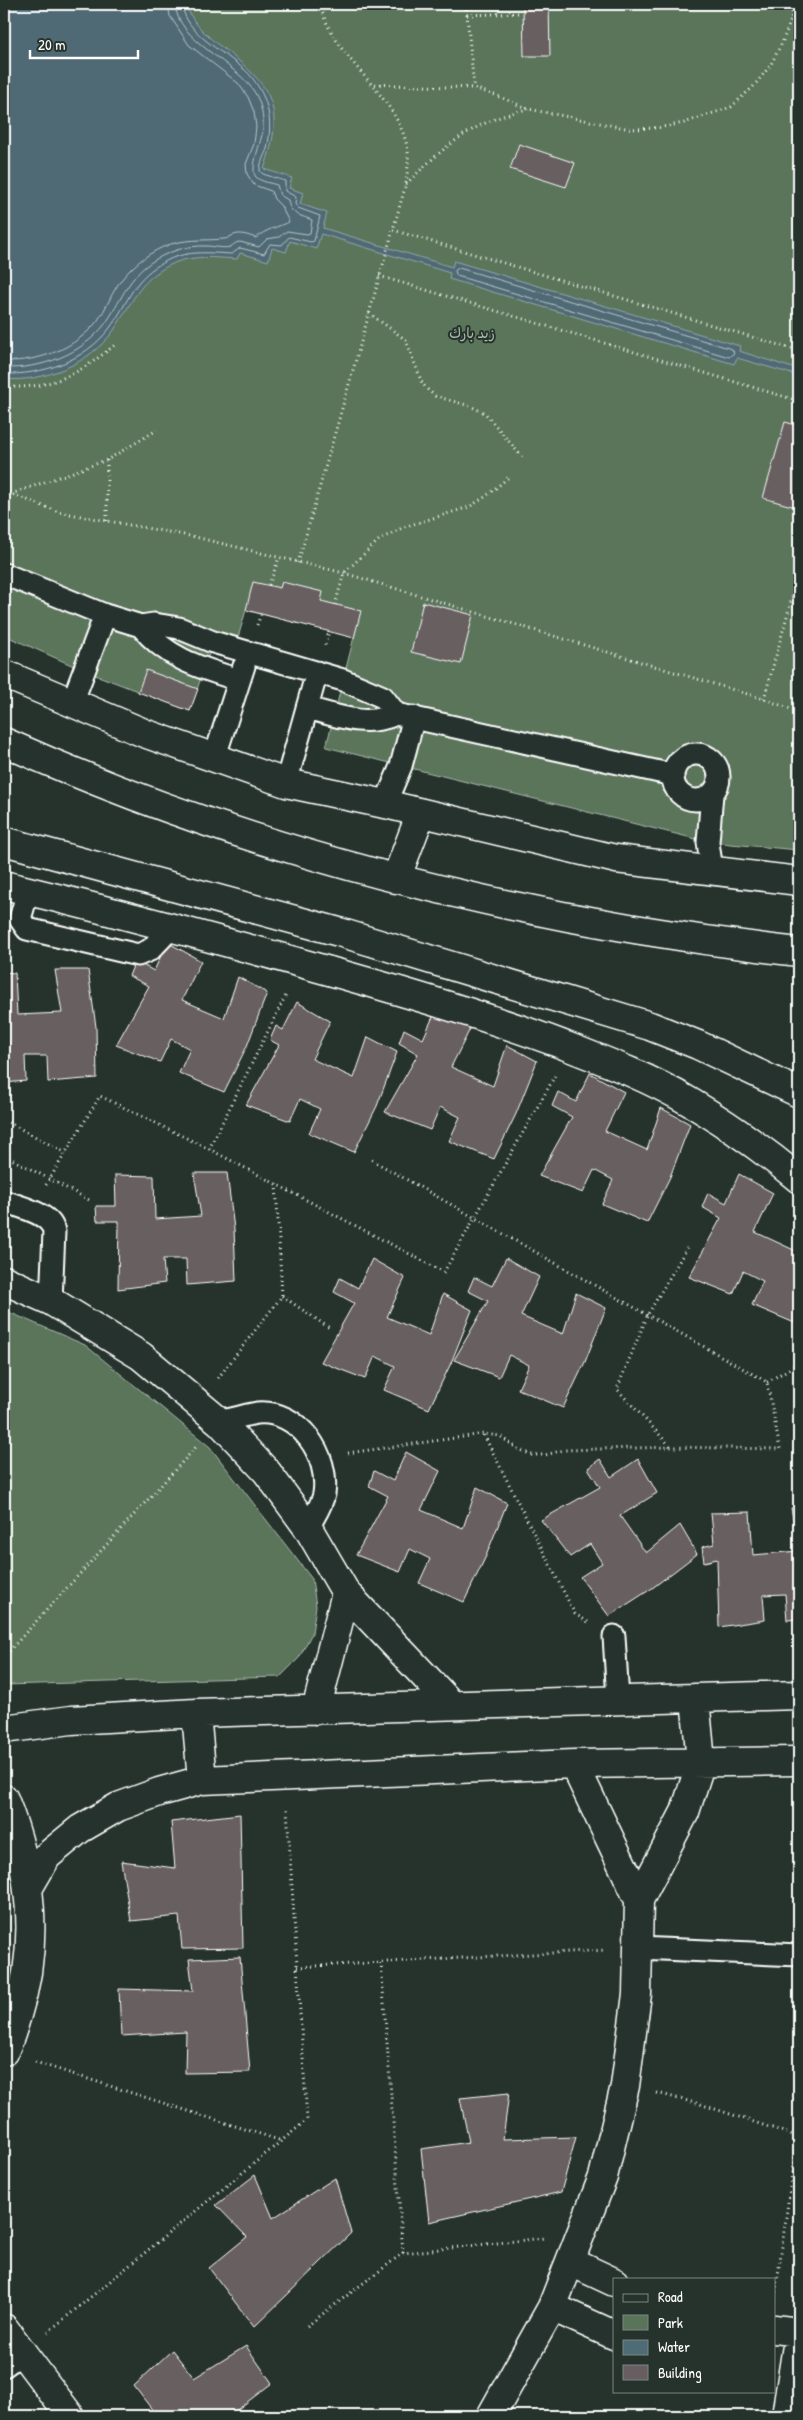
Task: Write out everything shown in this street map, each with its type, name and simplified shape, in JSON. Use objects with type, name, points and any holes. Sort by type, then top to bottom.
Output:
[{"type":"street","points":[[4,674],[72,704],[214,759],[286,783],[385,804],[616,859],[799,880]]},
{"type":"street","points":[[4,742],[121,790],[212,824],[303,853],[396,879],[504,906],[612,927],[722,944],[799,952]]},
{"type":"street","points":[[396,879],[421,813]]},
{"type":"street","points":[[4,841],[339,932],[650,1026],[706,1048],[799,1093]]},
{"type":"street","points":[[16,888],[302,963],[451,1005],[571,1048],[608,1062],[689,1102],[765,1150],[799,1179]]},
{"type":"street","points":[[4,1280],[51,1301],[141,1356],[220,1422],[267,1472],[308,1528],[346,1592],[451,1704]]},
{"type":"street","points":[[316,1710],[346,1592]]},
{"type":"street","points":[[4,1729],[71,1720],[196,1713],[799,1695]]},
{"type":"street","points":[[491,2416],[552,2307],[603,2177],[625,2086],[638,1994],[639,1900],[684,1812],[700,1762],[695,1698]]},
{"type":"street","points":[[196,1713],[202,1780]]},
{"type":"street","points":[[30,1887],[46,1856],[80,1829],[118,1807],[159,1792],[202,1780],[574,1764],[799,1760]]},
{"type":"street","points":[[574,1764],[639,1900]]},
{"type":"street","points":[[4,1799],[18,1833],[30,1887],[30,1950],[23,1994],[5,2048]]},
{"type":"street","points":[[571,2262],[613,2282]]},
{"type":"street","points":[[552,2307],[613,2335]]},
{"type":"street","points":[[4,2328],[13,2359],[70,2416]]},
{"type":"street","points":[[776,2329],[799,2332],[788,2382],[786,2416]]},
{"type":"lane","points":[[4,574],[106,615],[141,626],[154,624],[179,628],[213,642],[317,672],[374,692],[405,715]]},
{"type":"lane","points":[[72,704],[106,615]]},
{"type":"lane","points":[[141,626],[158,646],[170,654],[205,669],[239,680]]},
{"type":"lane","points":[[214,759],[248,652]]},
{"type":"lane","points":[[286,783],[317,672]]},
{"type":"lane","points":[[307,708],[365,722],[405,715],[673,775]]},
{"type":"lane","points":[[385,804],[401,766],[405,715]]},
{"type":"lane","points":[[691,754],[702,754],[717,766],[720,776],[718,786],[712,794],[704,799],[695,800],[686,798],[678,793],[673,775],[676,766],[682,758],[691,754]]},
{"type":"lane","points":[[712,794],[708,842],[712,871]]},
{"type":"lane","points":[[16,888],[20,919],[27,929],[138,956],[150,950],[171,928]]},
{"type":"lane","points":[[4,1201],[49,1220],[54,1228],[51,1301]]},
{"type":"lane","points":[[220,1422],[258,1413],[278,1417],[296,1426],[310,1439],[320,1456],[325,1476],[324,1496],[308,1528]]},
{"type":"lane","points":[[614,1636],[618,1700]]},
{"type":"lane","points":[[638,1948],[799,1955]]},
{"type":"path","points":[[298,563],[406,184],[407,148],[402,130],[383,97],[369,84],[342,50],[323,14],[320,4]]},
{"type":"path","points":[[466,4],[474,88]]},
{"type":"path","points":[[369,84],[474,88],[528,109],[630,129],[657,128],[684,123],[731,107],[753,87],[770,66],[782,43],[793,4]]},
{"type":"path","points":[[467,15],[520,13]]},
{"type":"path","points":[[406,184],[449,143],[474,128],[500,116],[528,109]]},
{"type":"path","points":[[392,230],[799,351]]},
{"type":"path","points":[[380,276],[799,401]]},
{"type":"path","points":[[369,313],[406,340],[422,383],[428,390],[435,396],[470,406],[485,414],[522,457]]},
{"type":"path","points":[[4,387],[26,388],[60,381],[90,365],[117,343]]},
{"type":"path","points":[[10,494],[107,460],[157,430]]},
{"type":"path","points":[[107,460],[107,521]]},
{"type":"path","points":[[335,605],[344,573],[385,536],[417,522],[478,503],[510,476]]},
{"type":"path","points":[[4,491],[59,512],[195,537],[344,573],[764,699],[799,712]]},
{"type":"path","points":[[269,585],[279,558]]},
{"type":"path","points":[[764,699],[799,573]]},
{"type":"path","points":[[209,1149],[302,963]]},
{"type":"path","points":[[30,1212],[100,1096],[209,1149],[444,1272],[571,1048]]},
{"type":"path","points":[[4,1120],[66,1153]]},
{"type":"path","points":[[4,1155],[92,1201]]},
{"type":"path","points":[[320,1456],[484,1434],[500,1436],[518,1449],[532,1455],[545,1455],[564,1450],[670,1447],[780,1449],[767,1382],[370,1159]]},
{"type":"path","points":[[198,1404],[282,1296],[276,1184]]},
{"type":"path","points":[[670,1447],[617,1389],[648,1314],[687,1248]]},
{"type":"path","points":[[282,1296],[331,1329]]},
{"type":"path","points":[[767,1382],[799,1362]]},
{"type":"path","points":[[9,1651],[220,1422]]},
{"type":"path","points":[[484,1434],[575,1614],[614,1636]]},
{"type":"path","points":[[13,2359],[307,2120],[285,1776]]},
{"type":"path","points":[[297,1967],[638,1948]]},
{"type":"path","points":[[380,1963],[403,2253]]},
{"type":"path","points":[[5,2048],[46,2067],[282,2142]]},
{"type":"path","points":[[625,2086],[700,2104],[798,2137],[776,2286]]},
{"type":"path","points":[[307,2326],[403,2253],[582,2234]]},
{"type":"green space","name":"زيد بارك","points":[[4,4],[799,4],[799,850],[708,842],[326,747],[354,637],[246,610],[237,641],[215,635],[190,711],[85,671],[4,635]]},
{"type":"green space","points":[[4,1310],[85,1345],[210,1447],[312,1579],[316,1606],[312,1633],[299,1658],[280,1677],[4,1685]]},
{"type":"water","points":[[4,4],[186,4],[198,26],[249,70],[268,96],[273,110],[274,127],[264,169],[292,178],[289,188],[303,193],[300,204],[327,213],[323,228],[452,267],[454,261],[740,346],[739,351],[799,370],[799,376],[737,358],[734,364],[449,279],[450,273],[321,234],[316,249],[290,241],[286,252],[272,248],[268,261],[240,253],[237,259],[195,258],[170,265],[159,271],[143,285],[114,330],[93,352],[79,361],[50,374],[34,378],[4,379]]},
{"type":"building","points":[[523,4],[549,4],[550,56],[524,56]]},
{"type":"building","points":[[519,144],[575,163],[566,187],[510,169]]},
{"type":"building","points":[[785,422],[799,426],[799,508],[763,498]]},
{"type":"building","points":[[253,582],[280,588],[282,582],[323,592],[321,601],[361,611],[354,638],[246,610]]},
{"type":"building","points":[[423,602],[473,615],[461,664],[411,652]]},
{"type":"building","points":[[146,670],[198,689],[190,711],[138,692]]},
{"type":"building","points":[[167,942],[201,961],[182,1000],[224,1018],[238,977],[267,993],[247,1046],[224,1092],[179,1073],[190,1049],[171,1039],[160,1062],[116,1045],[149,986],[129,976],[135,961],[154,971]]},
{"type":"building","points":[[55,970],[88,970],[96,1027],[97,1078],[48,1082],[47,1056],[25,1056],[26,1081],[4,1083],[4,972],[15,973],[17,1015],[62,1013]]},
{"type":"building","points":[[297,1002],[330,1021],[312,1059],[354,1078],[368,1037],[397,1052],[377,1106],[354,1152],[309,1133],[320,1109],[300,1099],[290,1121],[246,1105],[279,1045],[270,1040],[276,1026],[283,1030]]},
{"type":"building","points":[[436,1010],[470,1029],[451,1067],[493,1086],[507,1045],[537,1061],[516,1114],[494,1159],[449,1141],[460,1117],[440,1107],[430,1130],[385,1112],[418,1054],[399,1043],[404,1029],[423,1039]]},
{"type":"building","points":[[590,1073],[624,1092],[605,1131],[647,1150],[661,1108],[690,1124],[670,1177],[647,1223],[602,1204],[613,1180],[594,1170],[583,1193],[539,1176],[572,1117],[552,1106],[558,1092],[576,1102]]},
{"type":"building","points":[[194,1173],[227,1173],[234,1229],[236,1281],[187,1285],[186,1259],[163,1259],[165,1283],[118,1289],[119,1221],[97,1221],[96,1206],[116,1206],[115,1175],[154,1176],[155,1219],[201,1216]]},
{"type":"building","points":[[739,1174],[773,1193],[755,1232],[796,1251],[799,1242],[799,1319],[797,1324],[752,1305],[763,1281],[743,1271],[733,1294],[689,1277],[721,1218],[702,1207],[708,1193],[726,1203]]},
{"type":"building","points":[[506,1258],[539,1277],[521,1316],[563,1334],[576,1293],[606,1308],[585,1362],[563,1408],[518,1389],[529,1365],[509,1355],[499,1377],[454,1360],[488,1301],[468,1291],[474,1277],[492,1286]]},
{"type":"building","points":[[372,1259],[405,1278],[387,1317],[429,1335],[443,1294],[472,1310],[451,1363],[429,1409],[384,1390],[395,1366],[375,1356],[365,1379],[321,1362],[354,1303],[334,1292],[340,1278],[358,1288]]},
{"type":"building","points":[[406,1452],[440,1471],[421,1510],[463,1528],[477,1487],[507,1503],[486,1556],[464,1602],[419,1583],[430,1559],[410,1549],[400,1572],[356,1555],[388,1496],[369,1486],[374,1471],[393,1481]]},
{"type":"building","points":[[600,1459],[611,1477],[638,1459],[657,1493],[620,1516],[646,1553],[680,1525],[697,1554],[651,1589],[609,1616],[580,1577],[602,1563],[590,1544],[570,1557],[541,1520],[600,1487],[588,1468]]},
{"type":"building","points":[[791,1508],[799,1508],[799,1551]]},
{"type":"building","points":[[750,1512],[753,1555],[799,1551],[799,1619],[787,1620],[785,1594],[763,1595],[765,1620],[719,1627],[717,1559],[704,1562],[702,1547],[714,1544],[711,1513]]},
{"type":"building","points":[[240,1814],[243,1948],[182,1949],[179,1916],[131,1921],[121,1861],[175,1868],[171,1822]]},
{"type":"building","points":[[240,1957],[250,2072],[185,2073],[186,2032],[121,2036],[119,1989],[193,1991],[189,1959]]},
{"type":"building","points":[[509,2093],[503,2139],[576,2137],[561,2192],[429,2222],[421,2149],[469,2142],[460,2098]]},
{"type":"building","points":[[255,2175],[273,2218],[335,2178],[351,2233],[254,2327],[209,2268],[247,2237],[216,2205]]},
{"type":"building","points":[[246,2346],[272,2383],[229,2416],[157,2416],[134,2386],[172,2350],[194,2378]]}]
